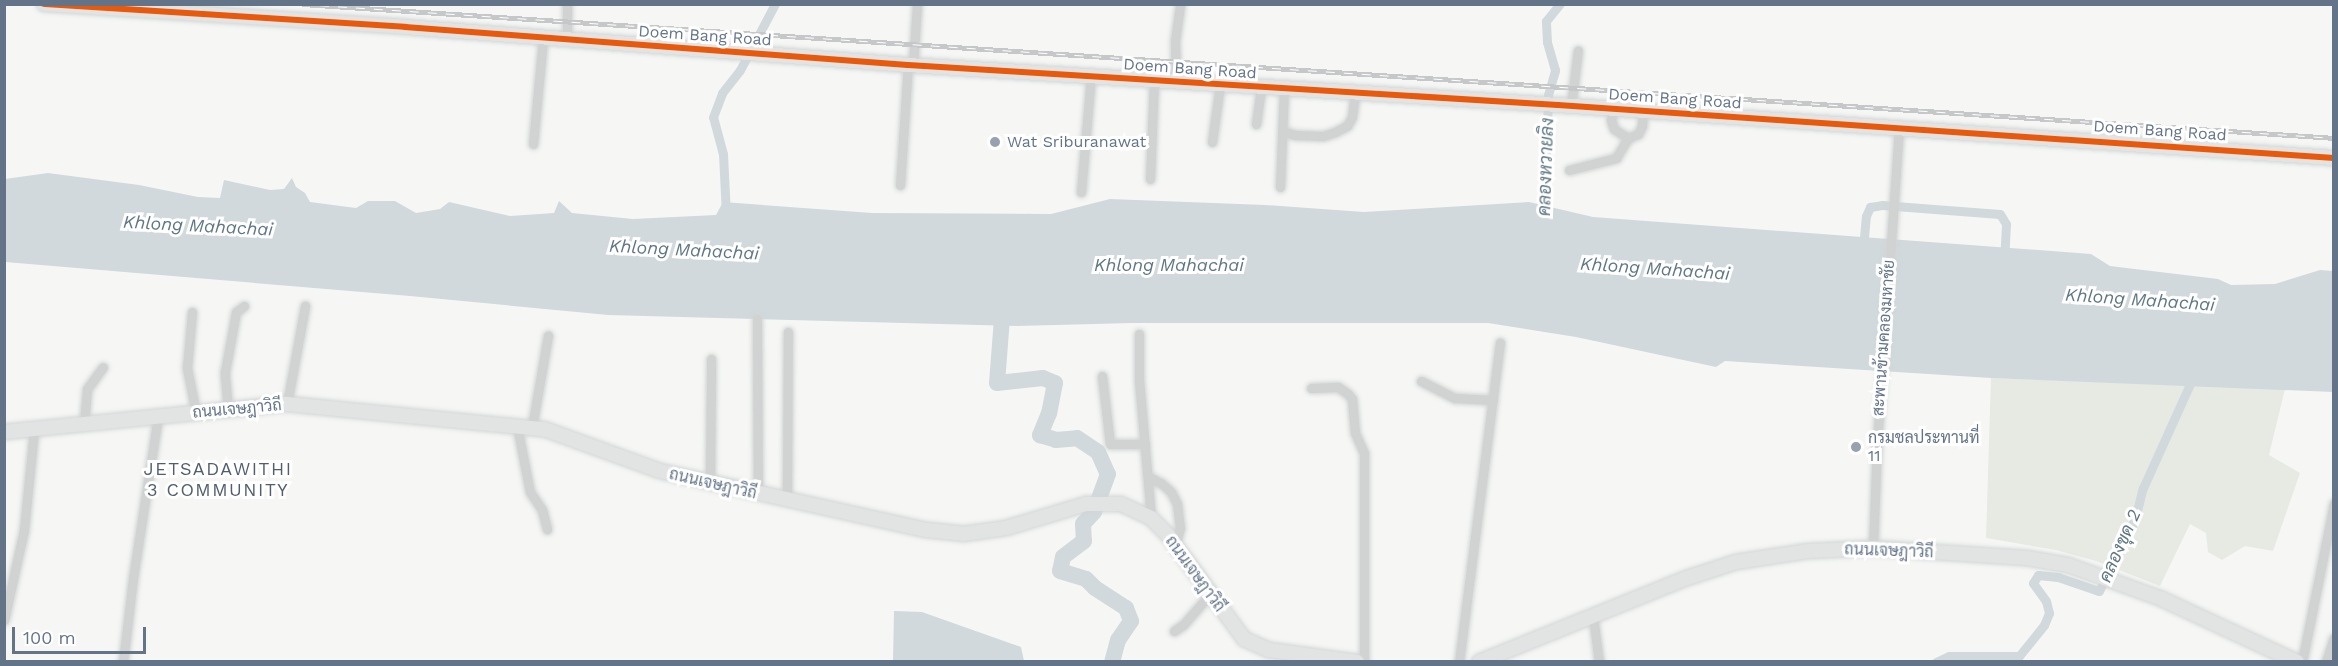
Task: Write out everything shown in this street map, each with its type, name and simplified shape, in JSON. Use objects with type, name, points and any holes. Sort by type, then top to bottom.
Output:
[{"type":"street","name":"Doem Bang Road","points":[[44,4],[567,39],[910,65],[1643,110],[2334,158]]},
{"type":"street","points":[[567,4],[567,39]]},
{"type":"street","points":[[900,185],[917,4]]},
{"type":"street","points":[[1176,81],[1175,41],[1180,4]]},
{"type":"street","points":[[533,144],[543,38]]},
{"type":"street","points":[[1564,105],[1578,50]]},
{"type":"street","points":[[1081,192],[1091,76]]},
{"type":"street","points":[[1150,179],[1154,80]]},
{"type":"street","points":[[1212,142],[1220,84]]},
{"type":"street","points":[[1256,124],[1261,87]]},
{"type":"street","points":[[1280,187],[1284,88]]},
{"type":"street","points":[[1282,131],[1295,135],[1323,136],[1347,126],[1352,117],[1355,92]]},
{"type":"street","points":[[1613,109],[1611,120],[1614,129],[1628,138]]},
{"type":"street","points":[[1569,170],[1617,158],[1628,138],[1638,134],[1642,126],[1643,110]]},
{"type":"street","name":"สะพานข้ามคลองมหาชัย","points":[[1873,548],[1877,443],[1899,128]]},
{"type":"street","points":[[228,410],[225,372],[236,312],[244,306]]},
{"type":"street","points":[[287,405],[305,306]]},
{"type":"street","points":[[192,312],[187,368],[196,413]]},
{"type":"street","points":[[757,320],[758,494]]},
{"type":"street","points":[[787,501],[788,332]]},
{"type":"street","points":[[1139,334],[1139,380],[1151,518]]},
{"type":"street","points":[[532,427],[548,336]]},
{"type":"street","points":[[1459,662],[1500,344]]},
{"type":"street","points":[[710,483],[711,359]]},
{"type":"street","points":[[84,424],[87,389],[103,367]]},
{"type":"street","points":[[1102,376],[1110,444],[1145,444]]},
{"type":"street","points":[[1421,381],[1455,398],[1493,400]]},
{"type":"street","points":[[1311,388],[1338,387],[1348,394],[1352,399],[1355,433],[1364,453],[1364,662]]},
{"type":"street","name":"ถนนเจษฎาวิถี","points":[[4,432],[287,405],[532,427],[555,432],[637,464],[787,501],[927,530],[963,534],[1006,528],[1091,504],[1111,503],[1132,508],[1151,518],[1175,545],[1235,629],[1255,644],[1269,650],[1357,662]]},
{"type":"street","points":[[123,662],[133,578],[158,417]]},
{"type":"street","points":[[517,426],[530,492],[542,510],[547,529]]},
{"type":"street","points":[[4,620],[24,530],[34,429]]},
{"type":"street","points":[[1149,477],[1166,487],[1177,504],[1180,528],[1175,545]]},
{"type":"street","points":[[2302,662],[2333,507]]},
{"type":"street","name":"ถนนเจษฎาวิถี","points":[[1479,662],[1687,578],[1736,562],[1809,551],[1873,548],[2027,558],[2068,566],[2162,599],[2297,662]]},
{"type":"street","points":[[1174,631],[1183,626],[1210,594]]},
{"type":"street","points":[[1593,616],[1599,662]]},
{"type":"street","points":[[2326,662],[2334,639]]},
{"type":"shaded area","points":[[1991,378],[2285,389],[2269,455],[2300,473],[2273,551],[2245,546],[2222,560],[2208,552],[2206,533],[2190,524],[2160,586],[2096,561],[2056,550],[1986,538]]},
{"type":"water","name":"Khlong Mahachai","points":[[48,173],[139,185],[198,197],[220,198],[224,180],[270,190],[284,189],[292,178],[296,187],[305,193],[310,202],[356,208],[368,201],[395,201],[416,213],[440,209],[449,202],[510,216],[554,213],[559,201],[572,213],[633,219],[716,215],[723,202],[872,213],[1051,214],[1110,199],[1265,205],[1364,212],[1529,202],[1593,217],[2091,254],[2110,266],[2218,279],[2231,285],[2275,284],[2320,270],[2333,271],[2333,392],[1991,378],[1725,361],[1716,367],[1576,337],[1488,323],[1133,323],[1016,326],[608,315],[5,262],[5,179]]},
{"type":"water","points":[[894,611],[922,612],[1021,647],[1024,661],[893,661]]},
{"type":"waterway","points":[[726,215],[723,154],[713,117],[722,93],[740,70],[775,4]]},
{"type":"waterway","name":"คลองหวายลิง","points":[[1544,217],[1548,95],[1555,70],[1547,42],[1546,21],[1560,4]]},
{"type":"waterway","points":[[1863,249],[1866,216],[1870,207],[1882,205],[2000,214],[2006,224],[2004,259]]},
{"type":"waterway","points":[[1003,305],[997,383],[1043,378],[1055,383],[1049,413],[1040,435],[1056,440],[1077,438],[1098,452],[1108,474],[1094,512],[1083,524],[1084,541],[1063,557],[1060,571],[1086,579],[1095,588],[1126,608],[1131,621],[1118,640],[1112,662]]},
{"type":"waterway","name":"คลองขุด 2","points":[[1936,662],[1949,656],[2019,656],[2044,625],[2049,613],[2046,601],[2033,583],[2038,575],[2058,577],[2099,591],[2135,519],[2143,488],[2194,375]]},
{"type":"railway","points":[[302,4],[2334,138]]},
{"type":"cycle path","points":[[44,4],[405,27],[908,65],[1558,105],[2334,158]]},
{"type":"place","name":"Wat Sriburanawat","points":[[995,142]]},
{"type":"place","name":"กรมชลประทานที่ 11","points":[[1856,447]]},
{"type":"district","name":"JETSADAWITHI 3 COMMUNITY","points":[[218,480]]}]
